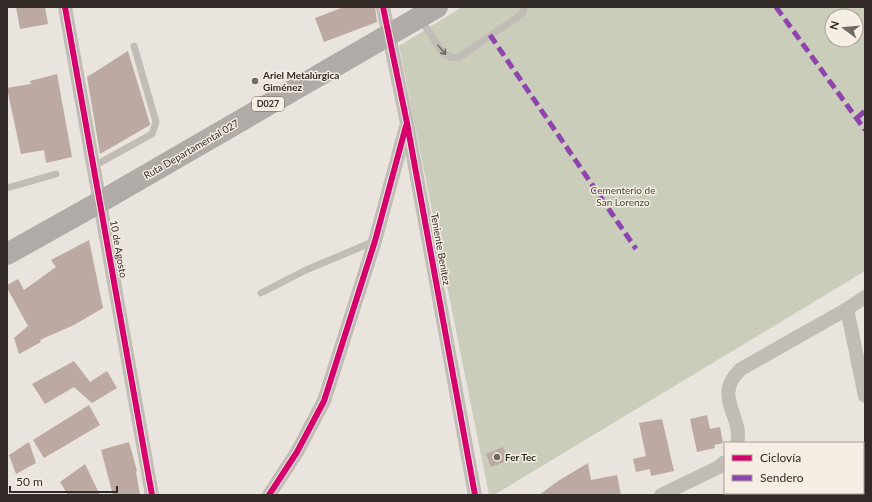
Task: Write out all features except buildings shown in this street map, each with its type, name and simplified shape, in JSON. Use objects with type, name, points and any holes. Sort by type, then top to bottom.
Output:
[{"type":"main road","name":"Ruta Departamental 027","points":[[7,254],[429,12]]},
{"type":"street","name":"10 de Agosto","points":[[65,7],[152,495]]},
{"type":"street","name":"Teniente Benítez","points":[[383,7],[408,123],[475,495]]},
{"type":"street","points":[[269,495],[297,452],[324,401],[375,241],[408,123]]},
{"type":"street","points":[[737,442],[739,435],[727,395],[731,381],[740,369],[847,309],[865,297]]},
{"type":"street","points":[[847,309],[865,396]]},
{"type":"street","points":[[661,495],[719,467],[724,463]]},
{"type":"lane","points":[[429,12],[443,53],[450,57],[458,58],[522,14],[524,7]]},
{"type":"lane","points":[[94,166],[152,134],[154,130],[156,122],[134,46]]},
{"type":"lane","points":[[7,188],[56,174]]},
{"type":"lane","points":[[260,293],[301,272],[375,241]]},
{"type":"green space","name":"Cementerio de San Lorenzo","points":[[462,7],[865,7],[865,271],[494,495],[489,495],[399,46]]},
{"type":"marked path","points":[[776,7],[865,130]]},
{"type":"marked path","points":[[490,35],[636,249]]},
{"type":"marked path","points":[[857,118],[865,111]]},
{"type":"cycle path","points":[[65,7],[152,495]]},
{"type":"cycle path","points":[[383,7],[407,123],[475,495]]},
{"type":"cycle path","points":[[269,495],[297,452],[324,401],[375,241],[406,126]]},
{"type":"place","name":"Ariel Metalúrgica Giménez","points":[[255,81]]},
{"type":"place","name":"Fer Tec","points":[[497,457]]}]
